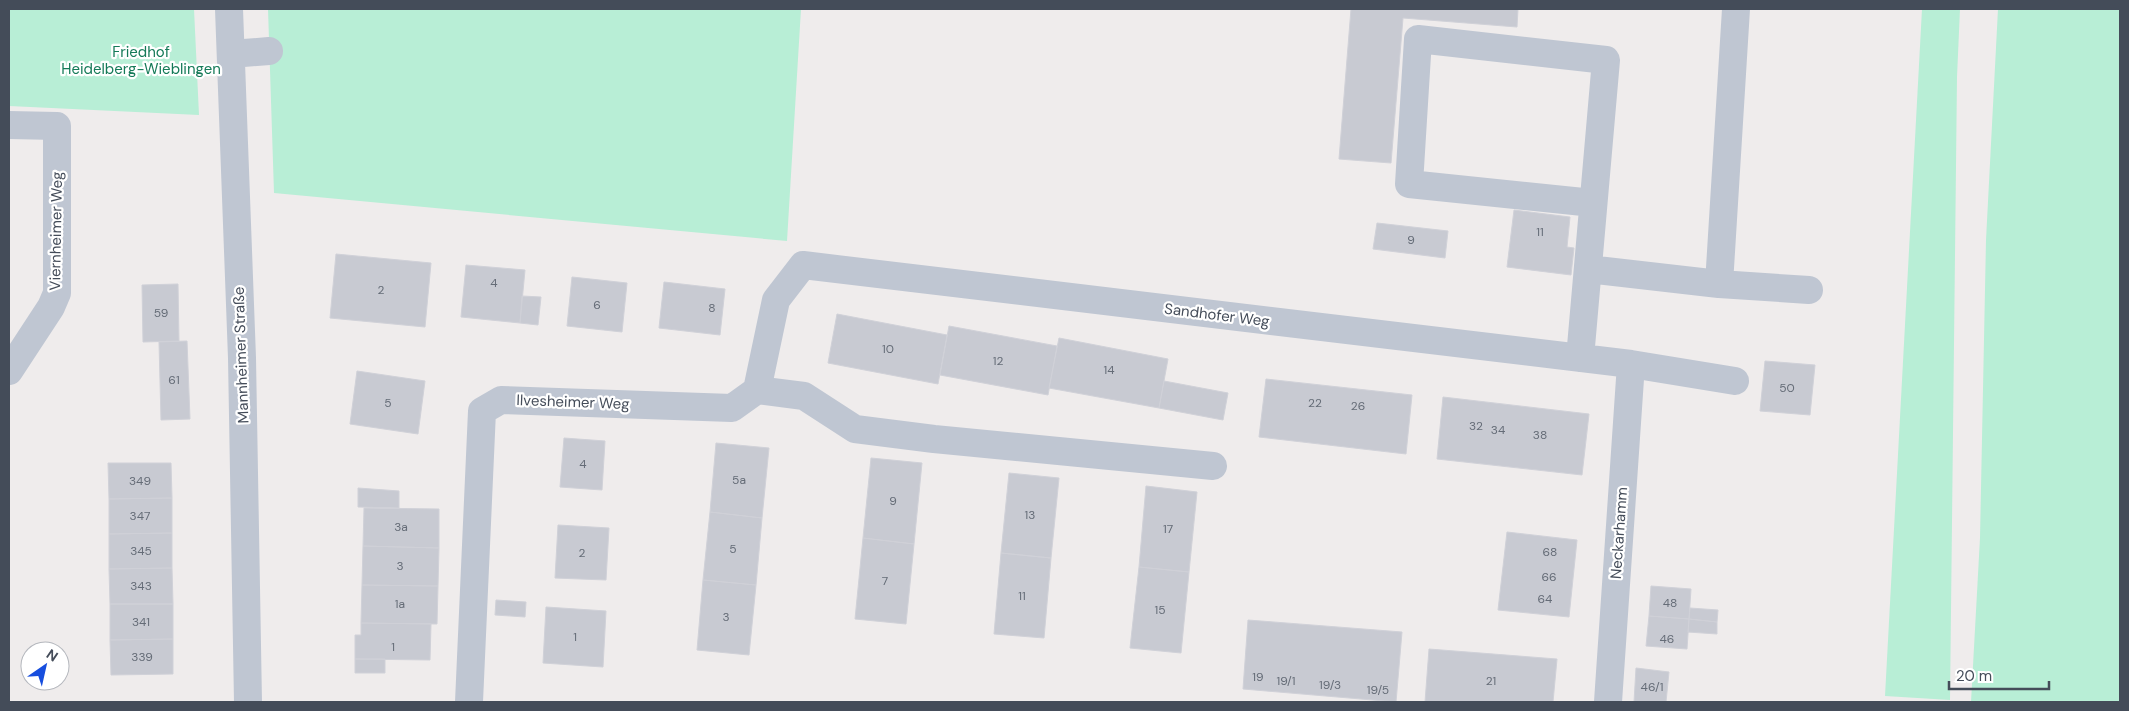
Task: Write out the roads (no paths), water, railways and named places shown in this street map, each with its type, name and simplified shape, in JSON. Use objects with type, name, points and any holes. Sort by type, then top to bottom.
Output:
[{"type":"street","name":"Mannheimer Straße","points":[[229,9],[242,358],[248,702]]},
{"type":"street","points":[[1719,284],[1736,9]]},
{"type":"street","points":[[1580,358],[1606,60],[1418,39],[1409,184],[1593,203]]},
{"type":"street","points":[[231,54],[269,51]]},
{"type":"street","name":"Viernheimer Weg","points":[[9,125],[57,126],[57,293],[51,307],[9,370]]},
{"type":"street","name":"Sandhofer Weg","points":[[757,390],[776,300],[803,265],[1630,364],[1735,382]]},
{"type":"street","points":[[1588,269],[1719,284],[1810,290]]},
{"type":"street","name":"Neckarhamm","points":[[1608,702],[1630,364]]},
{"type":"street","points":[[757,390],[804,396],[855,429],[934,439],[1213,466]]},
{"type":"street","name":"Ilvesheimer Weg","points":[[470,702],[482,411],[501,400],[732,408],[757,390]]},
{"type":"park label","name":"Friedhof Heidelberg-Wieblingen","points":[[141,60]]}]
